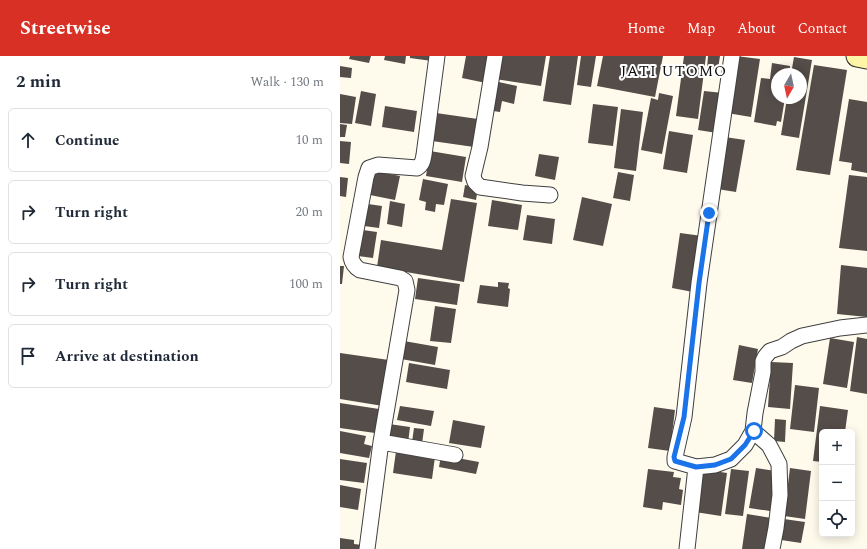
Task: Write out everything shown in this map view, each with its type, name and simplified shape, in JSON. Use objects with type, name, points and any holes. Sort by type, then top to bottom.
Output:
[{"type":"street","points":[[367,549],[381,442],[407,287],[405,281],[400,278],[360,270],[352,262],[352,257],[368,168],[378,165],[416,168],[422,163],[437,56]]},
{"type":"street","points":[[495,56],[474,176],[475,182],[480,187],[550,195]]},
{"type":"street","points":[[732,56],[699,283],[684,417],[674,457],[675,461],[696,467],[715,465],[731,459],[745,445],[754,431],[755,413],[764,361],[765,357],[770,351],[782,347],[790,341],[802,336],[840,328],[867,325]]},
{"type":"street","points":[[857,56],[867,58]]},
{"type":"street","points":[[754,431],[769,445],[779,464],[780,495],[772,549]]},
{"type":"street","points":[[381,442],[455,455]]},
{"type":"street","points":[[687,549],[696,467]]},
{"type":"building","points":[[350,56],[371,56],[369,63],[349,59]]},
{"type":"building","points":[[385,56],[406,56],[405,64],[384,60]]},
{"type":"building","points":[[410,56],[433,56],[432,61],[410,58]]},
{"type":"building","points":[[466,56],[491,56],[486,83],[462,78]]},
{"type":"building","points":[[498,56],[546,56],[541,86],[495,79]]},
{"type":"building","points":[[550,56],[578,56],[571,105],[543,101]]},
{"type":"building","points":[[581,56],[596,56],[591,87],[577,85]]},
{"type":"building","points":[[603,56],[663,56],[655,97],[597,86]]},
{"type":"building","points":[[684,56],[706,56],[698,119],[676,116]]},
{"type":"building","points":[[708,56],[720,56],[718,69],[707,68]]},
{"type":"building","points":[[736,56],[760,59],[751,117],[727,113]]},
{"type":"building","points":[[794,57],[812,60],[807,90],[807,68],[792,68]]},
{"type":"building","points":[[772,63],[790,66],[790,68],[771,68]]},
{"type":"building","points":[[814,65],[847,70],[830,175],[796,170]]},
{"type":"building","points":[[340,66],[352,68],[351,78],[340,77]]},
{"type":"building","points":[[771,71],[771,104],[784,104],[781,122],[777,121],[776,126],[754,122],[761,78],[770,79]]},
{"type":"building","points":[[494,81],[517,86],[514,104],[502,101],[500,112],[493,111]]},
{"type":"building","points":[[361,91],[376,94],[371,126],[355,123]]},
{"type":"building","points":[[704,91],[723,93],[717,133],[698,130]]},
{"type":"building","points":[[659,93],[673,96],[662,154],[641,150],[651,98],[658,100]]},
{"type":"building","points":[[340,94],[356,97],[352,124],[340,123]]},
{"type":"building","points":[[849,99],[867,102],[867,173],[851,170],[852,163],[839,161]]},
{"type":"building","points":[[593,104],[618,107],[613,146],[588,143]]},
{"type":"building","points":[[786,104],[805,104],[799,138],[781,135]]},
{"type":"building","points":[[385,106],[417,111],[414,132],[382,127]]},
{"type":"building","points":[[621,109],[643,112],[636,171],[614,168]]},
{"type":"building","points":[[436,113],[478,119],[474,147],[432,141]]},
{"type":"building","points":[[340,124],[347,125],[345,137],[340,137]]},
{"type":"building","points":[[669,131],[693,135],[687,173],[663,169]]},
{"type":"building","points":[[725,137],[745,140],[736,192],[717,189]]},
{"type":"building","points":[[340,141],[351,142],[349,164],[340,163]]},
{"type":"building","points":[[430,151],[466,157],[462,182],[426,176]]},
{"type":"building","points":[[539,154],[559,157],[555,180],[535,176]]},
{"type":"building","points":[[375,171],[400,176],[395,200],[370,195]]},
{"type":"building","points":[[618,172],[634,175],[630,201],[613,198]]},
{"type":"building","points":[[849,175],[867,177],[867,251],[839,248]]},
{"type":"building","points":[[340,177],[348,178],[346,197],[340,196]]},
{"type":"building","points":[[423,179],[448,184],[444,205],[436,204],[435,212],[425,210],[426,202],[419,200]]},
{"type":"building","points":[[465,185],[478,188],[476,200],[463,197]]},
{"type":"building","points":[[582,197],[612,204],[603,246],[573,240]]},
{"type":"building","points":[[451,199],[477,203],[464,282],[377,267],[381,240],[442,250]]},
{"type":"building","points":[[492,200],[522,205],[518,230],[488,226]]},
{"type":"building","points":[[390,201],[405,204],[402,227],[387,224]]},
{"type":"building","points":[[368,204],[382,206],[379,228],[364,226]]},
{"type":"building","points":[[527,215],[555,219],[552,244],[523,240]]},
{"type":"building","points":[[363,230],[377,232],[373,258],[358,256]]},
{"type":"building","points":[[680,233],[702,236],[693,292],[672,288]]},
{"type":"building","points":[[841,265],[867,268],[867,317],[837,314]]},
{"type":"building","points":[[340,266],[344,266],[342,284],[340,284]]},
{"type":"building","points":[[418,278],[460,284],[457,305],[415,299]]},
{"type":"building","points":[[498,282],[509,283],[508,288],[510,289],[508,307],[477,303],[480,285],[498,287]]},
{"type":"building","points":[[435,306],[456,309],[451,343],[430,341]]},
{"type":"building","points":[[857,337],[867,339],[867,394],[850,391]]},
{"type":"building","points":[[830,338],[854,342],[847,388],[823,384]]},
{"type":"building","points":[[404,341],[438,347],[435,365],[401,359]]},
{"type":"building","points":[[739,345],[758,349],[752,383],[733,380]]},
{"type":"building","points":[[340,353],[389,360],[383,406],[340,399]]},
{"type":"building","points":[[771,362],[793,363],[790,409],[768,407]]},
{"type":"building","points":[[409,363],[450,370],[447,389],[406,382]]},
{"type":"building","points":[[795,385],[819,388],[814,432],[790,429]]},
{"type":"building","points":[[340,403],[379,409],[375,433],[340,428]]},
{"type":"building","points":[[400,406],[434,411],[431,426],[397,420]]},
{"type":"building","points":[[820,406],[848,410],[845,429],[819,429],[819,462],[813,461]]},
{"type":"building","points":[[654,407],[675,410],[670,451],[648,448]]},
{"type":"building","points":[[775,419],[786,420],[785,442],[774,441]]},
{"type":"building","points":[[453,420],[485,426],[481,448],[449,443]]},
{"type":"building","points":[[389,424],[410,427],[408,443],[387,440]]},
{"type":"building","points":[[414,428],[424,429],[422,444],[412,442]]},
{"type":"building","points":[[340,431],[366,436],[364,444],[372,446],[369,458],[340,453]]},
{"type":"building","points":[[396,451],[435,457],[432,479],[393,473]]},
{"type":"building","points":[[441,455],[479,462],[476,474],[439,467]]},
{"type":"building","points":[[340,459],[367,463],[364,483],[340,480]]},
{"type":"building","points":[[756,468],[776,471],[770,511],[749,508]]},
{"type":"building","points":[[790,468],[811,471],[805,519],[784,516]]},
{"type":"building","points":[[648,469],[674,472],[673,477],[681,478],[679,489],[683,490],[681,505],[663,502],[662,510],[643,507]]},
{"type":"building","points":[[701,469],[727,473],[721,516],[695,512]]},
{"type":"building","points":[[731,469],[749,471],[743,516],[725,514]]},
{"type":"building","points":[[340,485],[361,489],[358,510],[340,507]]},
{"type":"building","points":[[747,514],[772,518],[767,549],[742,549]]},
{"type":"building","points":[[784,519],[805,522],[801,543],[781,540]]},
{"type":"building","points":[[340,538],[354,540],[354,544],[362,545],[362,549],[340,549]]},
{"type":"district","name":"JATI UTOMO","points":[[674,71]]},
{"type":"route","points":[[709,213],[699,283],[684,417],[674,457],[675,461],[696,467],[715,465],[731,459],[745,445],[754,431]]}]
